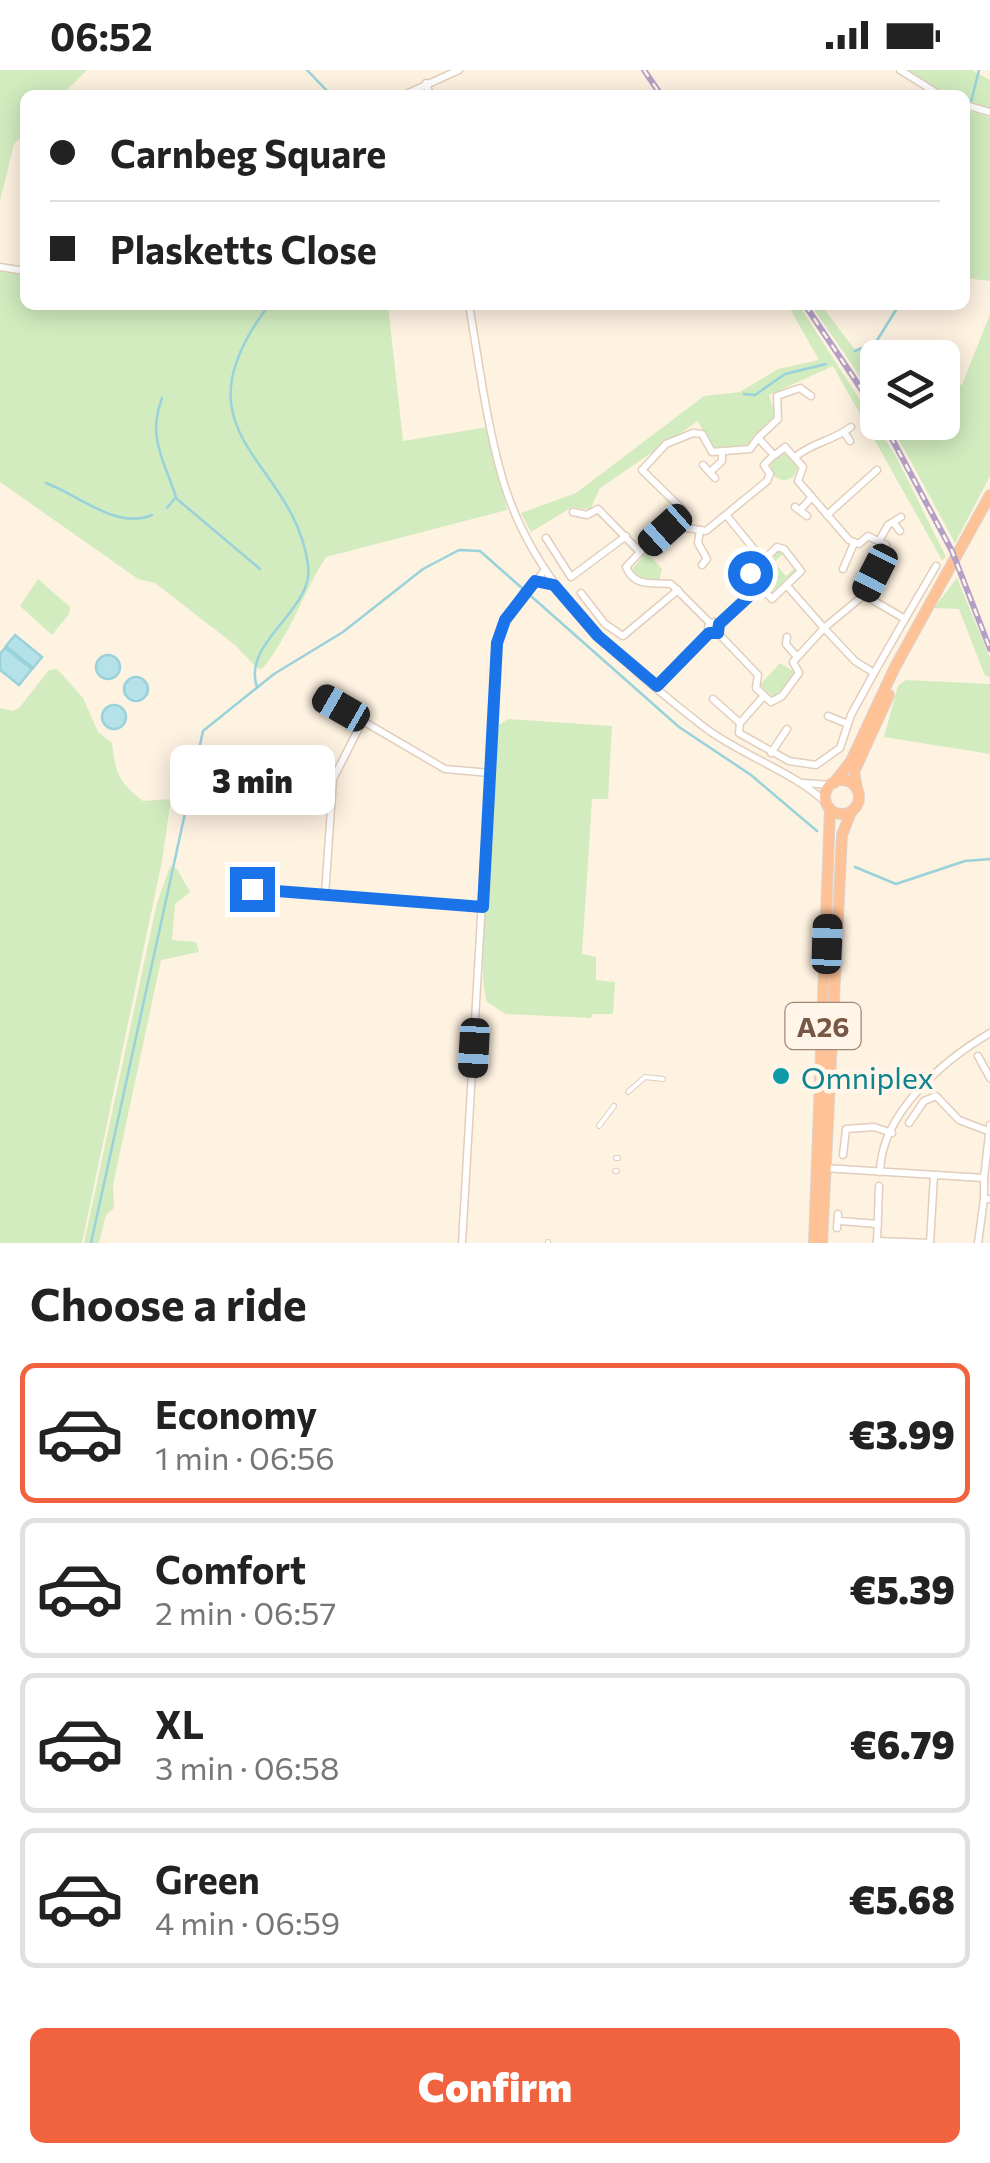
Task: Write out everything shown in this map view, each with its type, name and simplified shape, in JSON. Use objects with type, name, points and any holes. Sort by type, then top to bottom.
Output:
[{"type":"highway","name":"A26","points":[[822,1243],[828,806],[832,784],[851,760],[932,598],[990,495]]},
{"type":"highway","name":"A26","points":[[814,1243],[828,1134],[842,834],[859,800],[857,763],[932,598]]},
{"type":"highway","points":[[832,784],[844,780],[857,789]]},
{"type":"highway","points":[[828,806],[840,814],[851,812]]},
{"type":"street","points":[[413,90],[459,70]]},
{"type":"street","points":[[900,70],[932,90]]},
{"type":"street","points":[[426,83],[428,90]]},
{"type":"street","points":[[470,310],[502,477],[515,516],[554,585],[598,636],[733,748],[802,783],[828,806]]},
{"type":"street","points":[[682,527],[683,510],[638,468],[666,444],[698,432],[710,451],[750,449],[777,420],[777,396],[800,388],[811,396]]},
{"type":"street","points":[[795,456],[814,442],[831,442],[847,430],[850,440]]},
{"type":"street","points":[[758,438],[774,455]]},
{"type":"street","points":[[843,568],[854,544],[868,536],[879,541],[886,551],[864,595],[797,657],[793,663],[798,673],[795,680],[777,700],[764,697],[756,688],[758,675],[678,590],[669,584],[641,583],[626,567],[668,528],[713,528],[768,481],[770,474],[764,465],[784,447],[804,467],[797,480],[854,544]]},
{"type":"street","points":[[703,464],[713,475],[722,461],[722,451]]},
{"type":"street","points":[[864,466],[876,484]]},
{"type":"street","points":[[827,515],[872,474]]},
{"type":"street","points":[[801,511],[812,498]]},
{"type":"street","points":[[573,512],[587,515],[598,506],[640,552]]},
{"type":"street","points":[[727,516],[762,558]]},
{"type":"street","points":[[879,541],[897,519],[900,530]]},
{"type":"street","points":[[700,530],[698,544],[708,562]]},
{"type":"street","points":[[546,538],[573,580],[626,536]]},
{"type":"street","points":[[779,547],[797,564],[801,574],[788,587],[772,598],[758,588],[750,573],[762,558],[779,547]]},
{"type":"street","points":[[713,699],[740,723],[741,734],[771,753],[801,765],[821,764],[840,748],[848,724],[930,569]]},
{"type":"street","points":[[462,1243],[497,643],[505,620],[544,571]]},
{"type":"street","points":[[534,583],[554,585]]},
{"type":"street","points":[[788,587],[850,656],[874,673]]},
{"type":"street","points":[[657,686],[758,588]]},
{"type":"street","points":[[581,593],[606,624],[623,636],[678,590]]},
{"type":"street","points":[[864,595],[905,619]]},
{"type":"street","points":[[784,642],[797,657]]},
{"type":"street","points":[[320,696],[446,769],[490,774]]},
{"type":"street","points":[[740,723],[764,697]]},
{"type":"street","points":[[828,716],[848,724]]},
{"type":"street","points":[[325,894],[333,780],[362,720]]},
{"type":"street","points":[[771,753],[786,730]]},
{"type":"street","points":[[802,783],[832,784]]},
{"type":"street","points":[[252,889],[483,907]]},
{"type":"street","points":[[880,1172],[882,1152],[926,1082],[990,1033]]},
{"type":"street","points":[[989,1058],[979,1059],[990,1078]]},
{"type":"street","points":[[628,1092],[645,1078],[663,1079]]},
{"type":"street","points":[[914,1120],[924,1101],[936,1096],[959,1120],[989,1128],[984,1178],[987,1199],[978,1243]]},
{"type":"street","points":[[598,1126],[614,1106]]},
{"type":"street","points":[[846,1150],[849,1128],[892,1133]]},
{"type":"street","points":[[828,1134],[833,1160],[844,1170]]},
{"type":"street","points":[[822,1168],[984,1178]]},
{"type":"street","points":[[825,1186],[844,1170]]},
{"type":"street","points":[[879,1184],[877,1242],[930,1243],[934,1175]]},
{"type":"street","points":[[839,1221],[878,1224]]},
{"type":"green space","points":[[0,70],[87,70],[67,90],[20,90],[20,138],[14,144],[0,201]]},
{"type":"green space","points":[[904,70],[972,70],[990,80],[990,109],[970,103],[970,90],[938,90]]},
{"type":"green space","points":[[970,111],[990,117],[990,281],[970,279]]},
{"type":"green space","points":[[0,269],[20,273],[20,310],[389,310],[403,441],[488,427],[507,510],[326,557],[262,669],[155,583],[138,579],[0,482]]},
{"type":"green space","points":[[791,310],[802,310],[860,400],[860,414],[833,366],[769,395],[775,415],[748,446],[713,449],[698,421],[600,488],[590,510],[572,507],[531,532],[521,513],[576,493],[704,396],[740,392],[778,369],[819,360]]},
{"type":"green space","points":[[814,310],[825,310],[855,350],[860,348],[860,376]]},
{"type":"green space","points":[[990,314],[990,476],[955,543],[899,440],[960,440],[962,385]]},
{"type":"green space","points":[[875,440],[885,440],[897,458],[946,557],[942,560]]},
{"type":"green space","points":[[784,454],[793,458],[797,467],[793,476],[784,480],[775,476],[771,467],[775,458]]},
{"type":"green space","points":[[779,549],[783,554],[774,562],[786,576],[795,568],[798,572],[771,593],[755,572]]},
{"type":"green space","points":[[646,552],[662,569],[659,581],[645,580],[631,571]]},
{"type":"green space","points":[[957,578],[990,658],[990,677],[985,676],[959,609],[934,608]]},
{"type":"green space","points":[[38,579],[70,607],[52,635],[20,606]]},
{"type":"green space","points":[[780,663],[796,673],[775,699],[760,685]]},
{"type":"green space","points":[[57,669],[83,698],[98,732],[112,743],[117,769],[128,788],[143,801],[171,799],[162,861],[82,1243],[0,1243],[0,708],[19,708],[49,670]]},
{"type":"green space","points":[[906,680],[990,684],[990,754],[884,737],[898,686]]},
{"type":"green space","points":[[508,719],[612,726],[608,799],[592,799],[582,954],[596,957],[596,980],[615,982],[613,1014],[592,1014],[591,1018],[506,1014],[487,1002],[482,950],[488,824],[499,725]]},
{"type":"green space","points":[[170,866],[177,869],[190,892],[175,904],[172,940],[196,942],[199,952],[161,960],[113,1185],[114,1208],[106,1215],[99,1243],[84,1243],[157,903]]},
{"type":"water","points":[[15,635],[42,657],[33,668],[6,646]]},
{"type":"water","points":[[5,648],[32,669],[19,685],[0,670],[0,654]]},
{"type":"water","points":[[108,655],[117,658],[117,676],[108,679],[99,676],[96,667],[99,658]]},
{"type":"water","points":[[136,677],[145,680],[145,698],[136,701],[127,698],[124,689],[127,680]]},
{"type":"water","points":[[114,705],[123,708],[123,726],[114,729],[105,726],[102,717],[105,708]]},
{"type":"waterway","points":[[307,70],[326,90]]},
{"type":"waterway","points":[[971,102],[979,70]]},
{"type":"waterway","points":[[257,687],[259,655],[301,597],[308,565],[298,528],[246,444],[234,417],[231,386],[241,349],[266,310]]},
{"type":"waterway","points":[[855,351],[876,342],[896,310]]},
{"type":"waterway","points":[[744,394],[755,395],[785,374],[826,364]]},
{"type":"waterway","points":[[162,398],[157,437],[176,497],[167,508]]},
{"type":"waterway","points":[[46,483],[111,515],[152,515]]},
{"type":"waterway","points":[[177,499],[260,569]]},
{"type":"waterway","points":[[91,1243],[203,731],[274,674],[343,632],[423,569],[459,550],[480,551],[679,727],[751,775],[817,831]]},
{"type":"waterway","points":[[855,867],[896,884],[965,861],[990,859]]},
{"type":"railway","points":[[644,70],[658,90]]},
{"type":"railway","points":[[808,310],[860,387]]},
{"type":"railway","points":[[893,440],[952,551],[990,649]]},
{"type":"place","name":"Omniplex","points":[[781,1076]]},
{"type":"route","points":[[252,889],[483,907],[497,643],[505,620],[535,581],[554,585],[598,636],[657,686],[709,633],[718,633],[719,624],[758,588],[750,573]]}]
